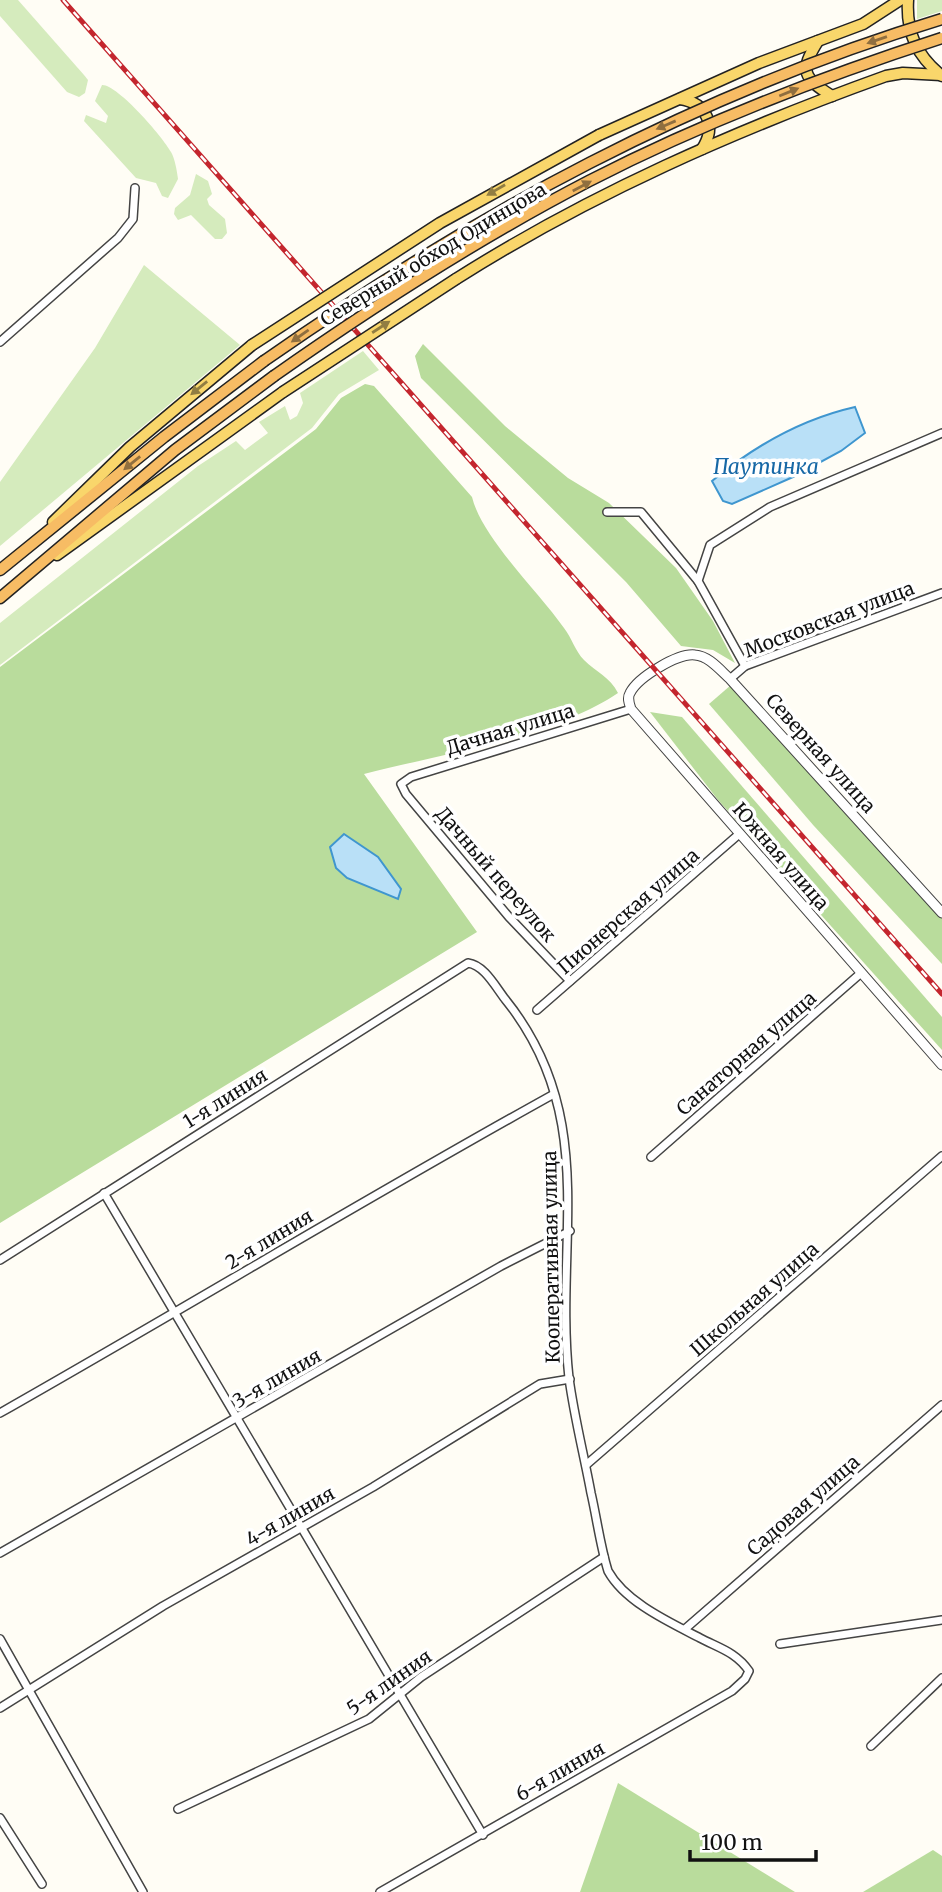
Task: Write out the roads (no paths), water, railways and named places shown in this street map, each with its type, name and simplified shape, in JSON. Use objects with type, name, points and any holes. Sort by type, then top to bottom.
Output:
[{"type":"highway","name":"Северный обход Одинцова","points":[[0,570],[163,436],[264,361],[450,239],[582,165],[650,132],[802,68],[942,19]]},
{"type":"highway","name":"Северный обход Одинцова","points":[[0,598],[174,450],[274,376],[459,254],[590,181],[762,103],[942,37]]},
{"type":"main road","points":[[20,554],[130,447],[252,345],[440,223],[600,135],[878,17],[900,0]]},
{"type":"main road","points":[[908,0],[909,26],[915,46],[941,76]]},
{"type":"main road","points":[[818,41],[808,57],[806,69],[814,85],[832,96]]},
{"type":"main road","points":[[34,571],[283,392],[469,271],[599,198],[702,149],[832,96],[903,73],[941,76]]},
{"type":"main road","points":[[680,99],[698,105],[709,121],[708,141],[702,149]]},
{"type":"street","points":[[0,342],[118,238],[134,219],[135,188]]},
{"type":"street","points":[[698,581],[710,545],[770,507],[942,433]]},
{"type":"street","points":[[607,512],[642,512],[698,581],[745,666]]},
{"type":"street","name":"Московская улица","points":[[730,679],[745,666],[942,593]]},
{"type":"street","name":"Северная улица","points":[[631,709],[631,691],[674,657],[695,654],[707,659],[730,679],[938,902],[942,913]]},
{"type":"street","name":"Дачная улица","points":[[401,784],[411,777],[631,709]]},
{"type":"street","name":"Южная улица","points":[[631,709],[738,835],[942,1065]]},
{"type":"street","name":"Дачный переулок","points":[[401,784],[406,794],[509,917],[570,981]]},
{"type":"street","name":"Пионерская улица","points":[[537,1010],[738,835]]},
{"type":"street","name":"Кооперативная улица","points":[[468,963],[480,967],[523,1021],[537,1046],[554,1094],[566,1146],[570,1231],[565,1297],[570,1379],[604,1557],[615,1583],[624,1592],[685,1629],[728,1650],[742,1660],[749,1671]]},
{"type":"street","name":"1-я линия","points":[[0,1260],[468,963]]},
{"type":"street","name":"Санаторная улица","points":[[651,1157],[861,974]]},
{"type":"street","name":"2-я линия","points":[[0,1413],[175,1314],[415,1171],[554,1094]]},
{"type":"street","name":"Школьная улица","points":[[586,1465],[942,1156]]},
{"type":"street","points":[[104,1193],[483,1835]]},
{"type":"street","name":"3-я линия","points":[[0,1553],[501,1266],[570,1231]]},
{"type":"street","name":"4-я линия","points":[[0,1709],[163,1606],[302,1528],[540,1384],[570,1379]]},
{"type":"street","name":"Садовая улица","points":[[685,1629],[942,1405]]},
{"type":"street","name":"5-я линия","points":[[178,1809],[369,1719],[399,1693],[604,1557]]},
{"type":"street","points":[[780,1644],[942,1620]]},
{"type":"street","points":[[0,1639],[143,1892]]},
{"type":"street","name":"6-я линия","points":[[380,1892],[732,1691],[746,1679],[749,1671]]},
{"type":"street","points":[[871,1746],[942,1678]]},
{"type":"street","points":[[0,1818],[42,1884]]},
{"type":"water","name":"Паутинка","points":[[855,407],[865,433],[841,451],[793,477],[732,504],[723,501],[712,481],[744,457],[797,427]]},
{"type":"water","points":[[344,834],[378,857],[401,889],[398,899],[347,878],[336,868],[330,847]]},
{"type":"railway","points":[[63,0],[942,994]]}]
